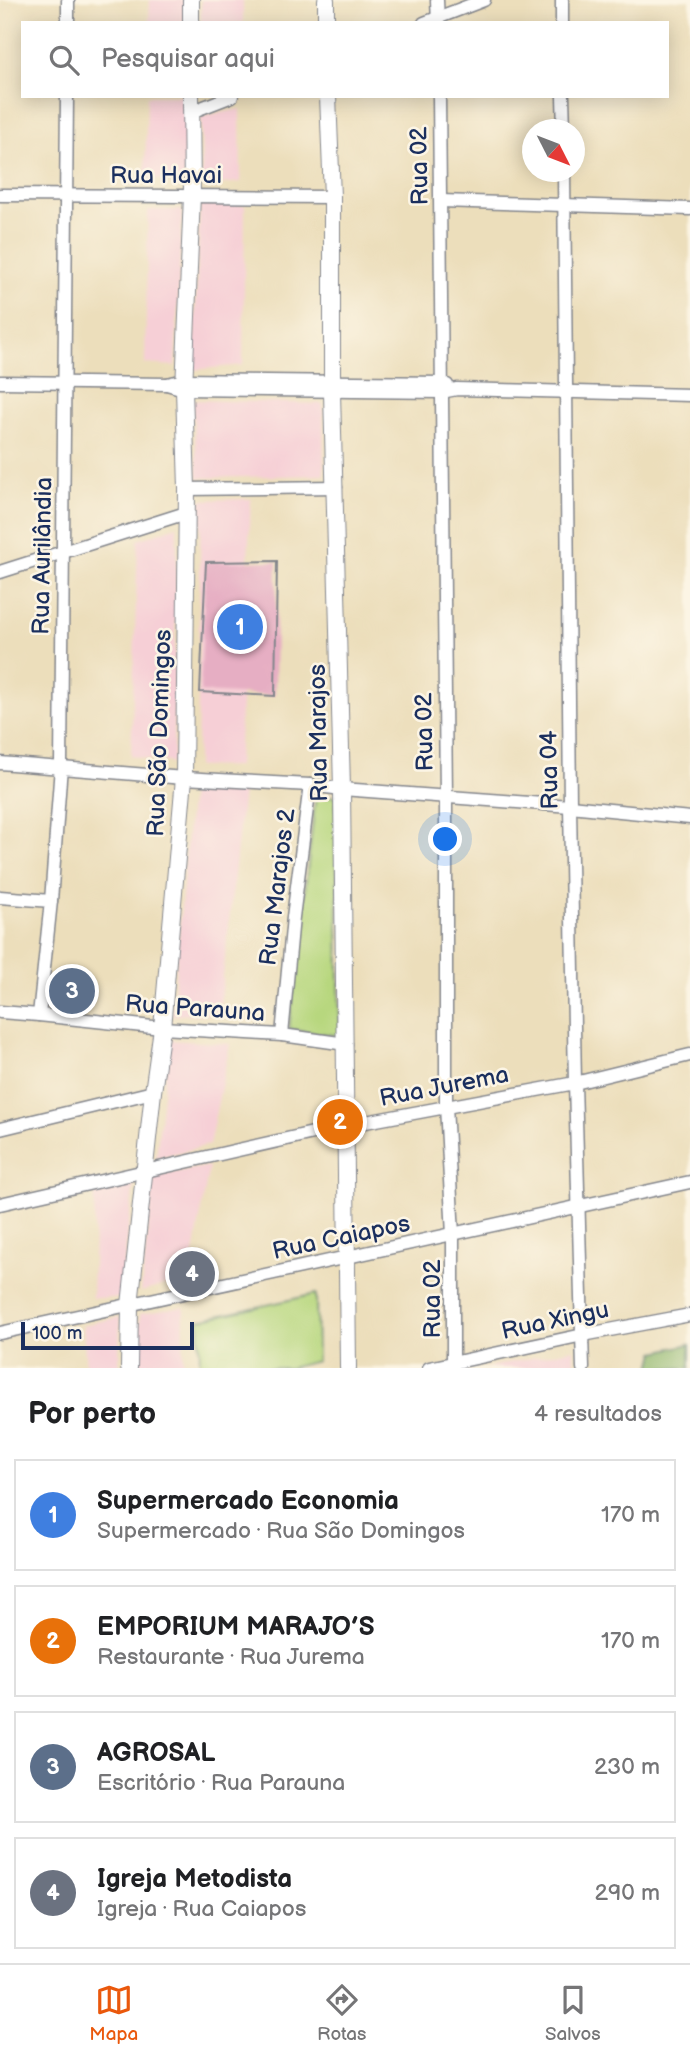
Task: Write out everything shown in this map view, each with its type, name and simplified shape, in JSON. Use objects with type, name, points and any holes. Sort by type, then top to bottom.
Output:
[{"type":"street","points":[[68,0],[68,21]]},
{"type":"street","points":[[191,0],[191,21]]},
{"type":"street","points":[[326,0],[326,21]]},
{"type":"street","points":[[438,0],[438,20],[484,0]]},
{"type":"street","points":[[562,0],[562,21]]},
{"type":"street","name":"Rua Aurilândia","points":[[39,1015],[61,766],[67,98]]},
{"type":"street","points":[[191,104],[222,98]]},
{"type":"street","name":"Rua Marajos","points":[[328,98],[346,1044],[344,1126],[348,1368]]},
{"type":"street","name":"Rua 02","points":[[439,98],[446,798],[446,1106],[453,1235],[453,1365]]},
{"type":"street","points":[[563,98],[564,119]]},
{"type":"street","name":"Rua São Domingos","points":[[128,1368],[130,1306],[162,1028],[184,778],[187,489],[178,384],[192,195],[191,104]]},
{"type":"street","name":"Rua 04","points":[[564,182],[570,806],[583,1368]]},
{"type":"street","name":"Rua Havai","points":[[0,195],[332,197]]},
{"type":"street","points":[[441,201],[690,209]]},
{"type":"street","points":[[0,382],[457,388],[690,395]]},
{"type":"street","points":[[187,489],[336,487]]},
{"type":"street","points":[[0,572],[186,513]]},
{"type":"street","points":[[0,763],[310,785],[690,818]]},
{"type":"street","name":"Rua Marajos 2","points":[[282,1035],[293,917],[310,785]]},
{"type":"street","points":[[0,897],[51,901]]},
{"type":"street","name":"Rua Parauna","points":[[0,1012],[162,1028],[282,1035],[346,1044]]},
{"type":"street","name":"Rua Jurema","points":[[0,1204],[344,1126],[575,1083],[690,1055]]},
{"type":"street","points":[[0,1129],[153,1092]]},
{"type":"street","name":"Rua Caiapos","points":[[0,1334],[690,1182]]},
{"type":"street","name":"Rua Xingu","points":[[429,1368],[690,1315]]},
{"type":"shaded area","points":[[150,0],[185,0],[185,21],[149,21]]},
{"type":"shaded area","points":[[201,0],[243,0],[243,21],[201,21]]},
{"type":"shaded area","points":[[147,98],[185,98],[185,181],[145,179]]},
{"type":"shaded area","points":[[240,109],[241,182],[202,186],[201,117]]},
{"type":"shaded area","points":[[200,205],[245,205],[243,365],[193,370]]},
{"type":"shaded area","points":[[148,210],[182,210],[175,366],[145,364]]},
{"type":"shaded area","points":[[192,400],[323,404],[324,475],[198,478]]},
{"type":"shaded area","points":[[251,499],[238,766],[197,767],[201,500]]},
{"type":"shaded area","points":[[177,526],[173,763],[131,756],[138,540]]},
{"type":"shaded area","points":[[191,789],[243,791],[219,1014],[172,1015]]},
{"type":"shaded area","points":[[169,1040],[230,1044],[209,1145],[156,1158]]},
{"type":"shaded area","points":[[209,1166],[190,1278],[141,1292],[154,1176]]},
{"type":"shaded area","points":[[134,1182],[120,1298],[92,1298],[95,1193]]},
{"type":"shaded area","points":[[184,1307],[183,1368],[138,1368],[140,1314]]},
{"type":"shaded area","points":[[120,1317],[119,1368],[86,1368],[83,1325]]},
{"type":"shaded area","points":[[574,1349],[574,1368],[484,1368]]},
{"type":"green space","points":[[316,794],[336,797],[340,1036],[289,1029]]},
{"type":"green space","points":[[316,1294],[317,1361],[290,1368],[200,1368],[199,1320]]},
{"type":"green space","points":[[690,1344],[690,1368],[651,1368],[655,1352]]},
{"type":"building","points":[[277,561],[275,696],[200,692],[206,562]]},
{"type":"building","points":[[200,1265],[203,1280],[181,1284],[182,1268]]},
{"type":"place","name":"Supermercado Economia","points":[[240,627]]},
{"type":"place","name":"AGROSAL","points":[[72,991]]},
{"type":"place","name":"EMPORIUM MARAJO’S","points":[[340,1122]]},
{"type":"place","name":"Igreja Metodista","points":[[192,1274]]}]
